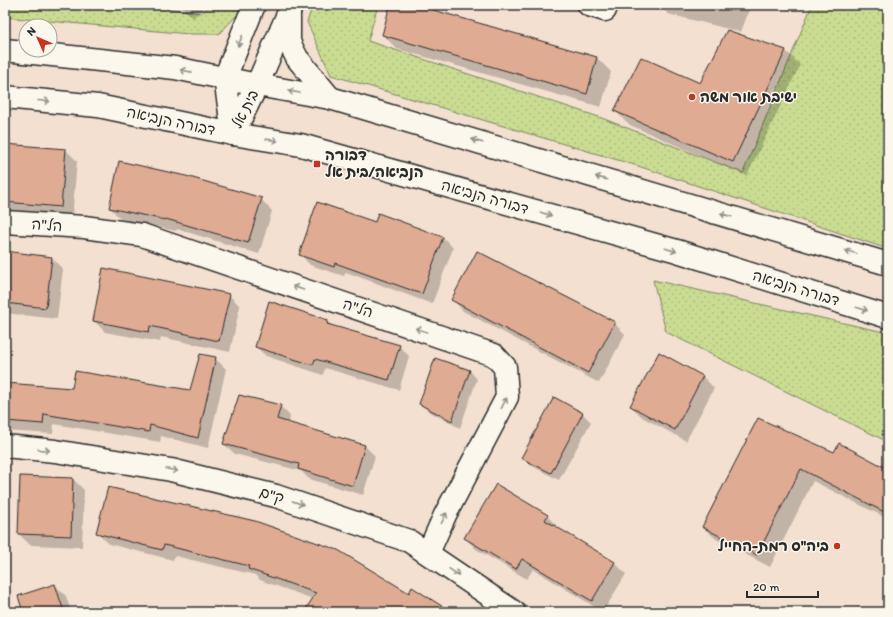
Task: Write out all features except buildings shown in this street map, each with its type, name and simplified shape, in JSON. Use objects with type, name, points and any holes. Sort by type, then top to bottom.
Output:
[{"type":"street","name":"בית אל","points":[[233,134],[225,78],[254,5]]},
{"type":"street","name":"בית אל","points":[[233,134],[257,86],[291,8]]},
{"type":"street","points":[[291,8],[289,42],[297,58],[330,98]]},
{"type":"street","points":[[5,50],[175,68],[257,86],[330,98],[888,264]]},
{"type":"street","name":"דבורה הנביאה","points":[[5,97],[98,106],[233,134],[301,145],[677,251],[888,317]]},
{"type":"street","name":"הל\"ה","points":[[5,222],[84,227],[142,235],[494,355],[505,368],[507,397],[428,553]]},
{"type":"street","name":"ק\"ם","points":[[5,446],[55,451],[171,470],[276,496],[409,541],[514,612]]},
{"type":"green space","points":[[5,5],[145,5],[201,13],[211,5],[239,5],[239,13],[219,34],[189,34],[58,22],[58,18],[5,17]]},
{"type":"green space","points":[[313,5],[378,5],[368,41],[599,117],[743,173],[812,5],[888,5],[888,249],[638,166],[331,75],[307,22]]},
{"type":"green space","points":[[653,280],[888,333],[888,442],[666,332]]},
{"type":"place","name":"ישיבת אור משה","points":[[692,97]]},
{"type":"place","name":"דבורה הנביאה/בית אל","points":[[317,164]]},
{"type":"place","name":"ביה\"ס רמת-החייל","points":[[837,546]]}]
